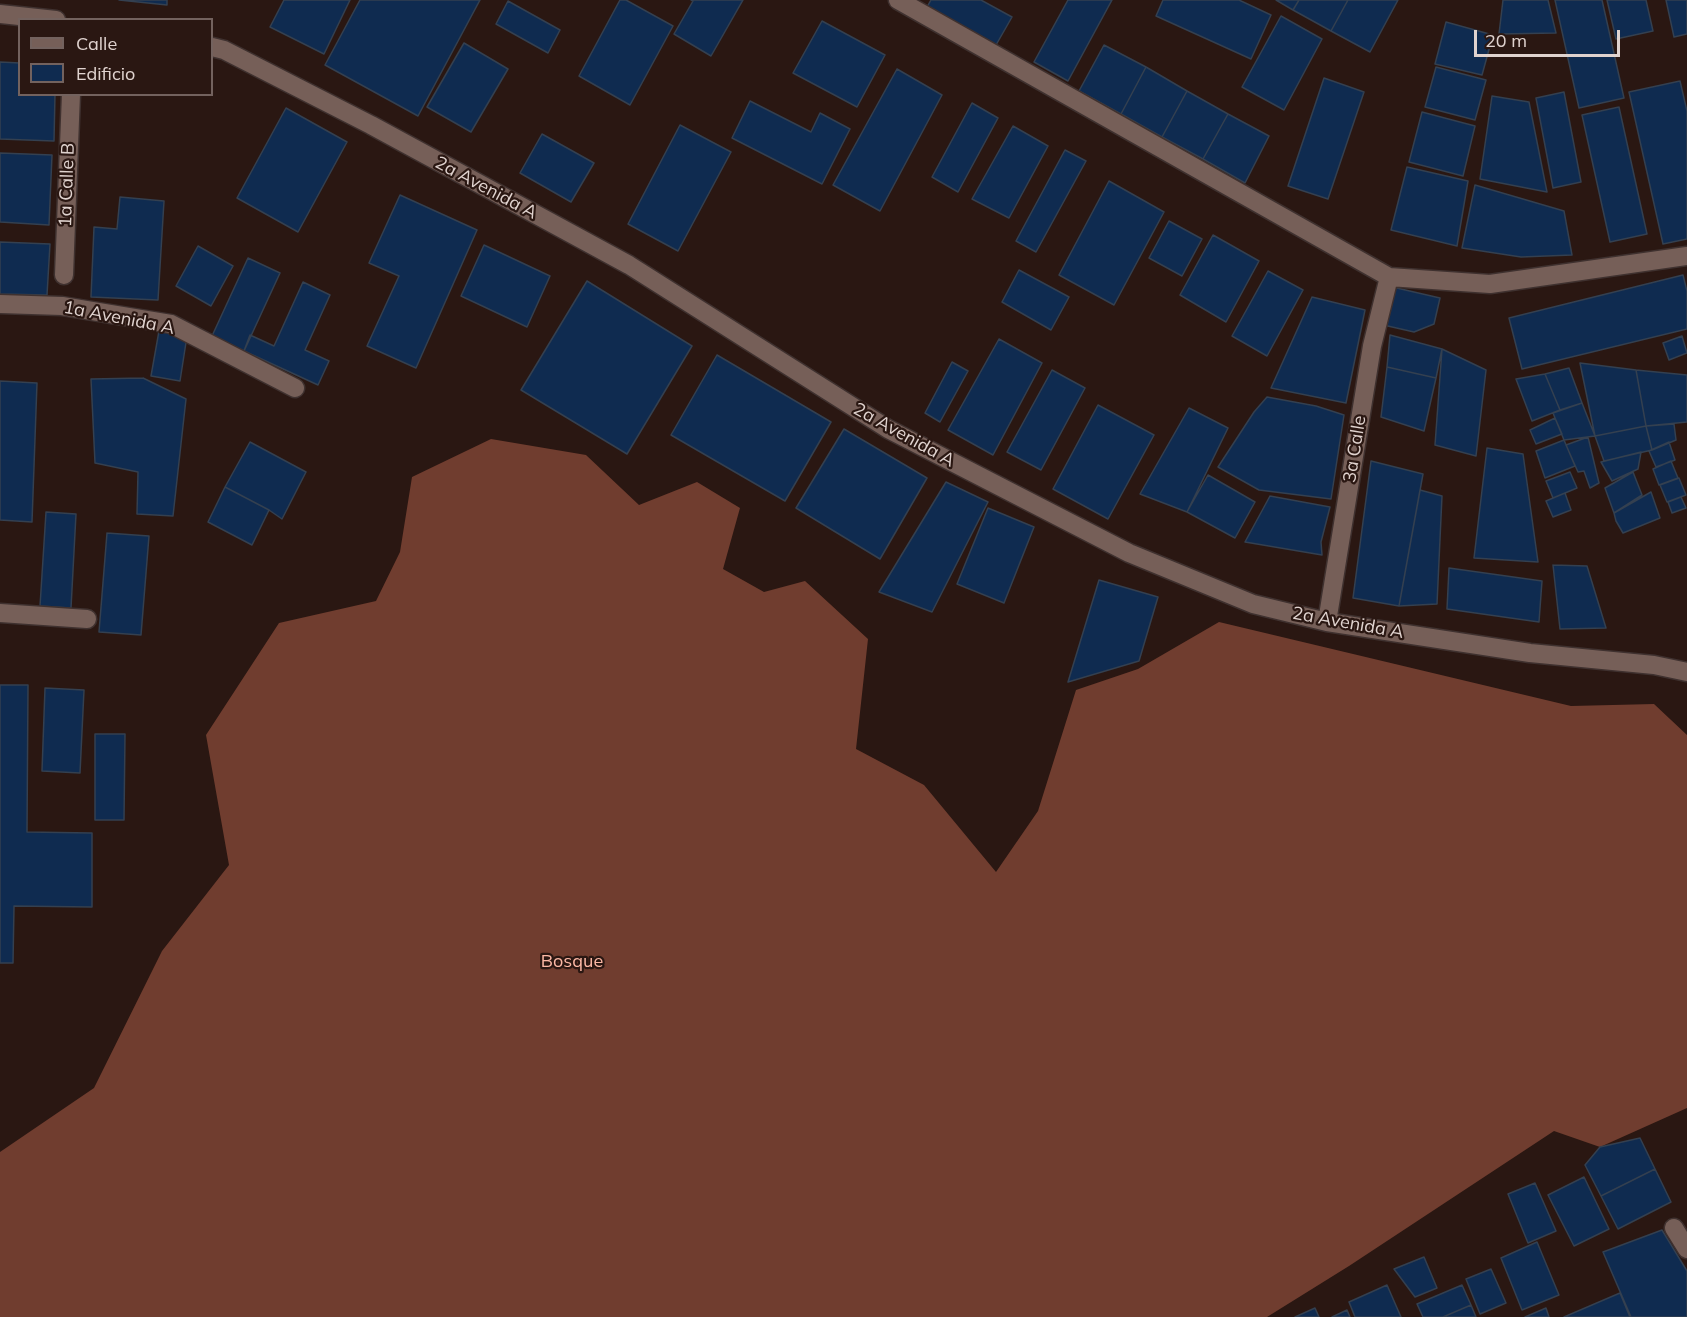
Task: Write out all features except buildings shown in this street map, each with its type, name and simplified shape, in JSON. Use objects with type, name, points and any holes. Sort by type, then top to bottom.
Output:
[{"type":"street","points":[[898,0],[1389,277],[1490,284],[1687,256]]},
{"type":"street","points":[[0,14],[37,18]]},
{"type":"street","name":"2a Avenida A","points":[[213,47],[224,50],[371,126],[629,266],[888,429],[1129,553],[1253,604],[1327,622],[1530,653],[1654,665],[1687,672]]},
{"type":"street","name":"1a Calle B","points":[[64,275],[70,96]]},
{"type":"street","name":"3a Calle","points":[[1327,622],[1372,346],[1389,277]]},
{"type":"street","name":"1a Avenida A","points":[[0,304],[62,306],[171,324],[295,388]]},
{"type":"street","points":[[0,613],[87,619]]},
{"type":"street","points":[[1674,1228],[1687,1249]]},
{"type":"green space","name":"Bosque","points":[[491,439],[586,455],[639,505],[697,482],[740,508],[723,569],[764,592],[805,581],[868,639],[856,749],[924,785],[996,872],[1038,811],[1076,690],[1138,669],[1219,622],[1571,706],[1654,704],[1687,735],[1687,1108],[1600,1147],[1554,1131],[1267,1317],[0,1317],[0,1152],[94,1088],[162,951],[229,865],[206,735],[279,623],[376,601],[400,552],[412,477]]}]
